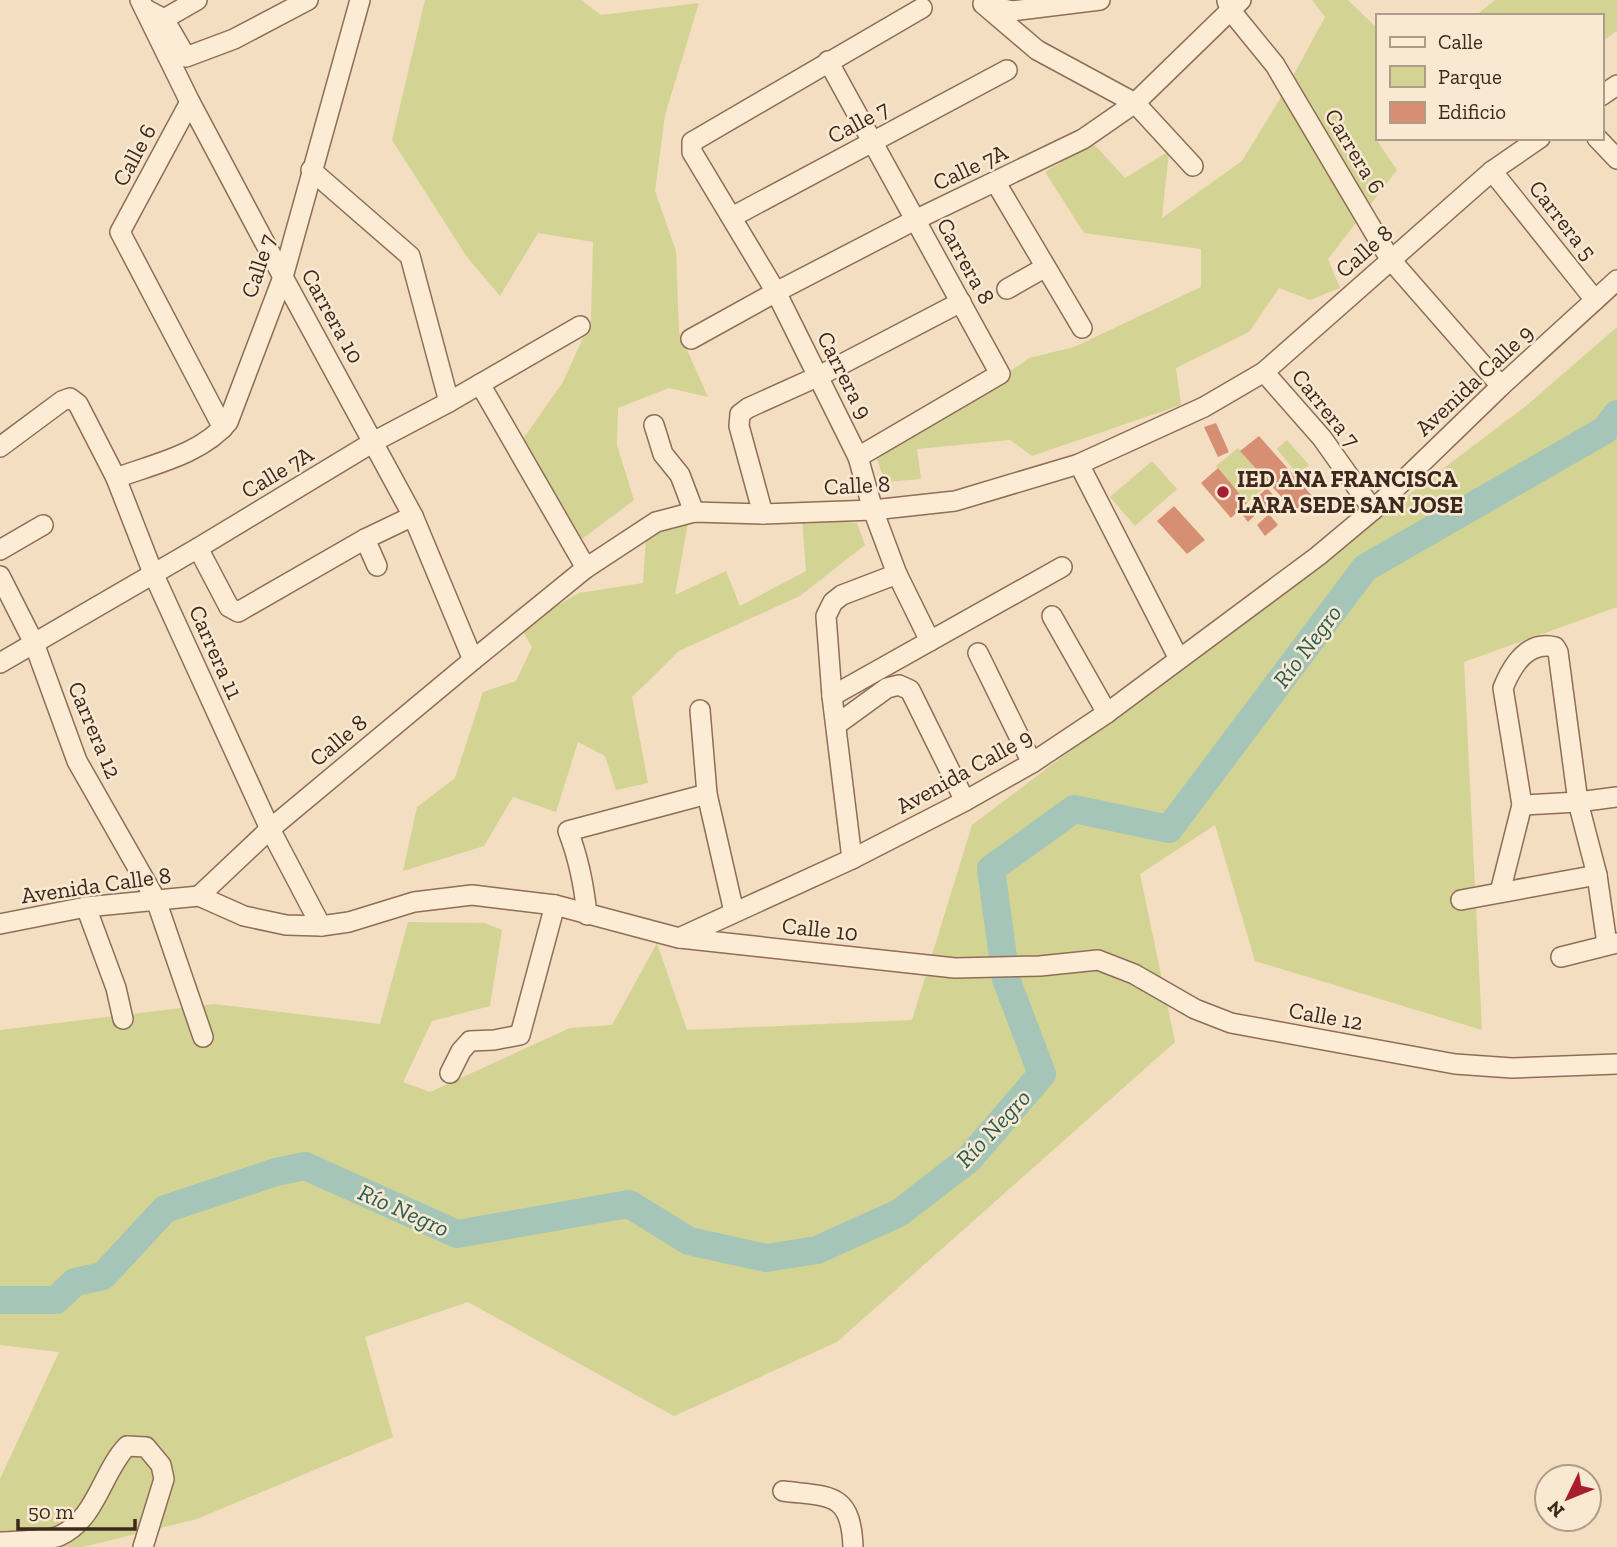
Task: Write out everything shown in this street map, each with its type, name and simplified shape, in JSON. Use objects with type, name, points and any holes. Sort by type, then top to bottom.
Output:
[{"type":"street","points":[[164,19],[197,0]]},
{"type":"street","points":[[142,5],[164,19],[186,57],[234,39],[308,0]]},
{"type":"street","name":"Calle 7","points":[[223,428],[228,422],[283,277],[360,0]]},
{"type":"street","points":[[981,2],[1012,11],[1100,0]]},
{"type":"street","points":[[981,2],[1037,50],[1135,103],[1193,166]]},
{"type":"street","name":"Calle 7A","points":[[691,339],[915,220],[1083,139],[1135,103],[1233,4]]},
{"type":"street","name":"Carrera 6","points":[[1233,4],[1275,65],[1390,259],[1501,386]]},
{"type":"street","name":"Carrera 10","points":[[142,5],[190,102],[413,516],[473,660]]},
{"type":"street","points":[[828,61],[922,8]]},
{"type":"street","name":"Carrera 9","points":[[828,61],[692,142],[692,152],[776,292],[819,376],[858,457],[873,510],[897,574],[930,641]]},
{"type":"street","name":"Carrera 8","points":[[828,61],[1000,374],[858,457]]},
{"type":"street","name":"Calle 7","points":[[732,217],[1007,70]]},
{"type":"street","name":"Calle 6","points":[[190,102],[120,232],[223,428]]},
{"type":"street","name":"Calle 8","points":[[200,896],[270,829],[473,660],[586,568],[656,522],[694,512],[763,514],[873,510],[955,501],[1079,464],[1204,407],[1264,372],[1492,171],[1537,140]]},
{"type":"street","points":[[1599,140],[1617,159]]},
{"type":"street","points":[[311,170],[410,256],[449,402]]},
{"type":"street","name":"Carrera 5","points":[[1492,171],[1595,300]]},
{"type":"street","points":[[996,183],[1082,328]]},
{"type":"street","points":[[1007,289],[1044,268]]},
{"type":"street","name":"Avenida Calle 9","points":[[678,938],[852,859],[965,802],[1032,763],[1107,713],[1318,556],[1373,510],[1501,386],[1617,280]]},
{"type":"street","points":[[763,514],[739,426],[740,414],[961,302]]},
{"type":"street","name":"Calle 7A","points":[[0,663],[198,548],[374,441],[449,402],[580,326]]},
{"type":"street","name":"Carrera 7","points":[[1264,372],[1322,438],[1373,510]]},
{"type":"street","points":[[480,384],[586,568]]},
{"type":"street","name":"Carrera 11","points":[[0,447],[62,401],[70,398],[78,404],[116,478],[153,573],[270,829],[321,926]]},
{"type":"street","points":[[654,425],[663,454],[680,475],[694,512]]},
{"type":"street","points":[[116,478],[202,445],[223,428]]},
{"type":"street","points":[[1079,464],[1179,659]]},
{"type":"street","points":[[198,548],[229,607],[238,612],[365,539],[413,516]]},
{"type":"street","points":[[0,550],[43,525]]},
{"type":"street","points":[[365,539],[377,566]]},
{"type":"street","points":[[832,696],[1062,567]]},
{"type":"street","points":[[852,859],[832,696],[827,616],[833,603],[842,596],[897,574]]},
{"type":"street","name":"Carrera 12","points":[[0,576],[34,643],[77,761],[156,900],[203,1037]]},
{"type":"street","points":[[1052,616],[1107,713]]},
{"type":"street","points":[[1500,892],[1522,805],[1503,688],[1510,671],[1521,656],[1550,645],[1558,652],[1578,802],[1612,943],[1561,957]]},
{"type":"street","points":[[978,653],[1032,763]]},
{"type":"street","points":[[836,725],[887,688],[899,685],[909,690],[965,802]]},
{"type":"street","points":[[700,710],[707,794],[734,912]]},
{"type":"street","points":[[587,915],[578,858],[568,831],[707,794]]},
{"type":"street","points":[[1522,805],[1617,797]]},
{"type":"street","points":[[1461,900],[1597,875]]},
{"type":"street","points":[[200,896],[244,916],[286,925],[321,926],[349,922],[414,902],[472,895],[555,905],[678,938]]},
{"type":"street","name":"Avenida Calle 8","points":[[0,924],[86,907],[200,896]]},
{"type":"street","points":[[450,1073],[461,1051],[470,1041],[505,1039],[520,1035],[555,905]]},
{"type":"street","points":[[86,907],[116,988],[123,1019]]},
{"type":"street","name":"Calle 10","points":[[678,938],[955,968],[1040,966]]},
{"type":"street","name":"Calle 12","points":[[1040,966],[1098,960],[1134,974],[1195,1009],[1231,1023],[1455,1064],[1512,1068],[1617,1064]]},
{"type":"street","points":[[0,1542],[59,1536],[79,1521],[93,1504],[117,1456],[127,1446],[146,1447],[161,1465],[164,1479],[143,1547]]},
{"type":"street","points":[[783,1491],[834,1499],[844,1506],[850,1516],[853,1547]]},
{"type":"green space","points":[[425,0],[581,0],[601,15],[699,3],[665,115],[655,191],[676,251],[679,332],[708,397],[669,388],[618,408],[617,445],[634,500],[582,539],[523,439],[563,382],[591,320],[593,242],[538,233],[500,296],[467,257],[392,140]]},
{"type":"green space","points":[[1312,0],[1348,0],[1376,27],[1376,140],[1397,170],[1328,259],[1340,288],[1310,300],[1279,288],[1249,332],[1176,368],[1181,405],[1032,456],[1010,440],[917,449],[921,479],[885,482],[874,451],[982,391],[1029,358],[1074,347],[1201,287],[1201,249],[1084,233],[1045,172],[1093,143],[1125,178],[1169,151],[1162,218],[1242,161],[1286,89],[1325,17]]},
{"type":"green space","points":[[1495,0],[1617,0],[1617,31],[1603,41],[1603,14],[1478,14]]},
{"type":"green space","points":[[1617,327],[1617,607],[1464,662],[1482,1030],[1255,961],[1215,825],[1140,874],[1175,1042],[837,1342],[674,1416],[468,1302],[365,1337],[393,1437],[197,1519],[83,1547],[0,1547],[0,1479],[59,1352],[0,1345],[0,1030],[214,1004],[380,1024],[408,922],[485,923],[502,930],[490,1006],[432,1021],[403,1082],[430,1092],[570,1028],[612,1025],[657,943],[687,1030],[912,1020],[972,825],[1526,406]]},
{"type":"green space","points":[[1287,440],[1309,465],[1298,475],[1277,449]]},
{"type":"green space","points":[[1238,448],[1268,484],[1247,503],[1216,466]]},
{"type":"green space","points":[[1152,461],[1177,489],[1135,526],[1110,497]]},
{"type":"green space","points":[[689,517],[675,595],[726,571],[740,606],[806,571],[802,518],[857,523],[865,545],[800,596],[679,651],[632,697],[648,783],[616,790],[605,756],[578,742],[556,812],[513,797],[484,846],[403,871],[417,807],[455,778],[483,692],[516,681],[532,647],[520,627],[579,593],[643,583],[646,537]]},
{"type":"building","points":[[1216,423],[1229,452],[1218,457],[1204,427]]},
{"type":"building","points":[[1259,436],[1314,498],[1295,512],[1240,451]]},
{"type":"building","name":"IED ANA FRANCISCA LARA SEDE SAN JOSE","points":[[1218,468],[1247,503],[1231,518],[1201,483]]},
{"type":"building","points":[[1267,488],[1277,499],[1262,513],[1252,502]]},
{"type":"building","name":"IED ANA FRANCISCA LARA SEDE SAN JOSE","points":[[1174,506],[1205,540],[1187,554],[1157,521]]},
{"type":"building","points":[[1249,506],[1256,514],[1248,522],[1241,513]]},
{"type":"building","points":[[1269,514],[1278,525],[1265,536],[1257,525]]},
{"type":"waterway","name":"Río Negro","points":[[0,1300],[56,1300],[75,1282],[103,1276],[165,1209],[276,1172],[305,1166],[457,1234],[629,1204],[689,1241],[766,1258],[817,1250],[899,1213],[969,1159],[1042,1074],[1006,979],[991,869],[1074,809],[1169,829],[1365,568],[1605,430],[1617,414]]},
{"type":"place","name":"IED ANA FRANCISCA LARA SEDE SAN JOSE","points":[[1223,492]]}]
